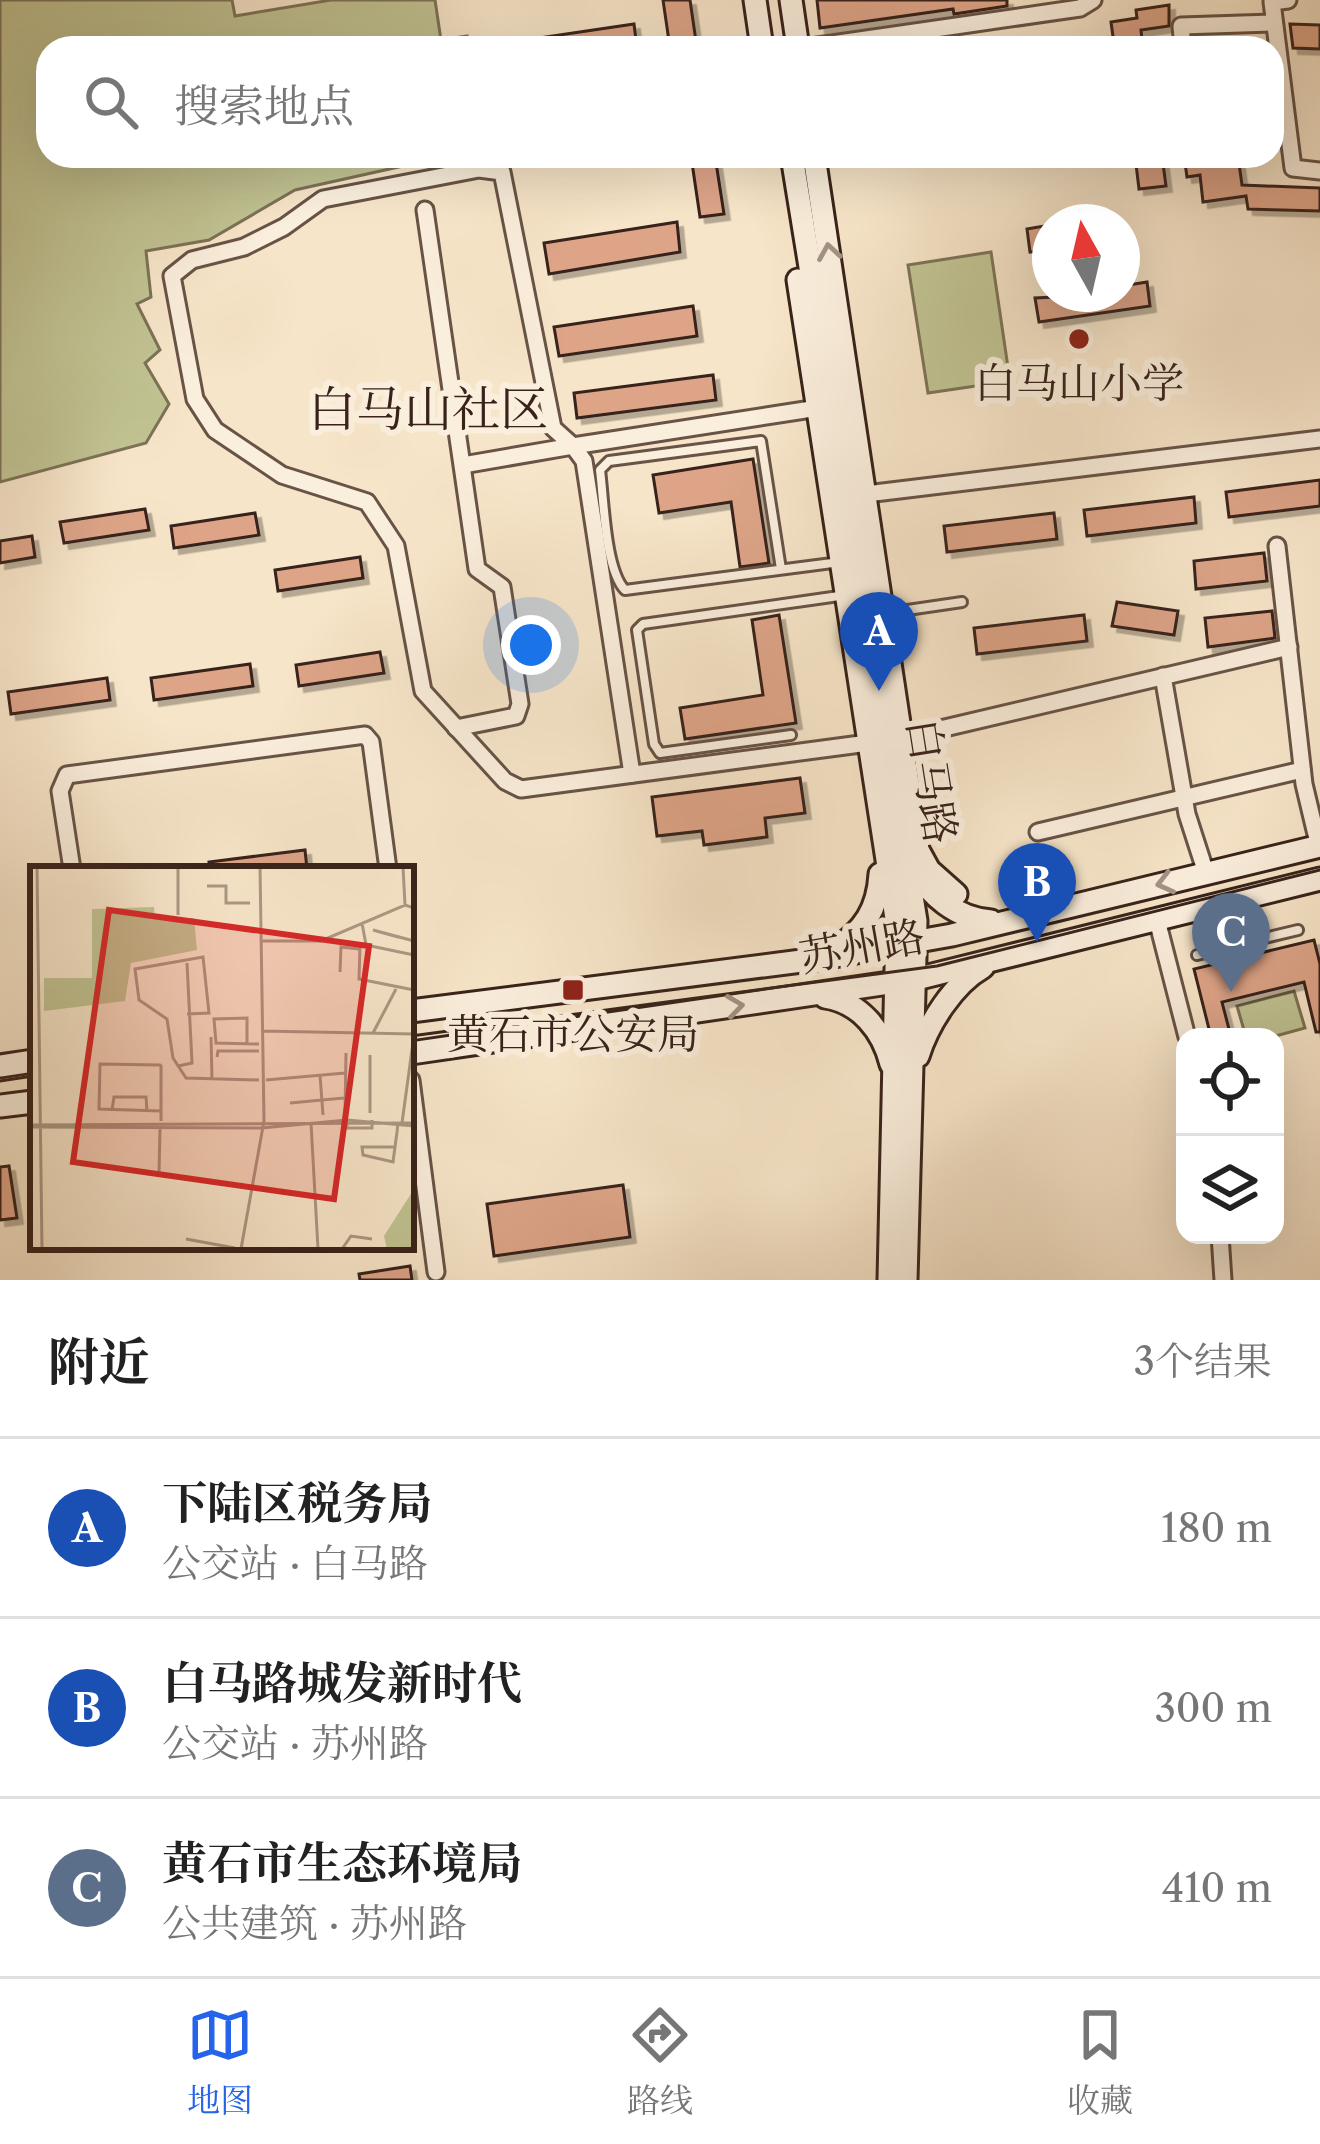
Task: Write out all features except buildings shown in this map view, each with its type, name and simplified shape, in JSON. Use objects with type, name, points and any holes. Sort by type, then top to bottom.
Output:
[{"type":"street","points":[[755,0],[760,36]]},
{"type":"street","points":[[767,0],[772,36]]},
{"type":"street","points":[[791,0],[798,36]]},
{"type":"street","points":[[885,36],[1080,8],[1093,0]]},
{"type":"street","points":[[1275,36],[1272,2],[1288,0]]},
{"type":"street","points":[[1181,36],[1180,26],[1274,22]]},
{"type":"street","points":[[1284,117],[1293,168],[1320,171]]},
{"type":"street","name":"白马路","points":[[781,168],[885,847],[908,942]]},
{"type":"street","points":[[794,168],[857,495]]},
{"type":"street","points":[[816,168],[875,615],[902,738],[918,850],[929,870],[956,894]]},
{"type":"street","points":[[632,774],[584,460],[553,428],[502,172],[479,169],[323,199],[244,248],[192,260],[172,276],[195,399],[215,430],[282,476],[367,502],[396,546],[423,691],[505,782],[521,789],[632,774],[868,742]]},
{"type":"street","points":[[425,210],[477,569],[502,587],[520,704],[516,716],[456,728]]},
{"type":"street","points":[[463,465],[818,408]]},
{"type":"street","points":[[857,495],[1320,439]]},
{"type":"street","points":[[1277,546],[1302,770],[1319,846]]},
{"type":"street","name":"白马路","points":[[875,615],[908,942],[906,1280]]},
{"type":"street","points":[[902,738],[1289,647]]},
{"type":"street","points":[[1163,676],[1184,797],[1206,873]]},
{"type":"street","points":[[72,866],[60,791],[67,775],[365,735],[371,742],[388,866]]},
{"type":"street","points":[[1038,832],[1302,770]]},
{"type":"street","points":[[900,829],[912,867],[934,895],[970,920],[1004,922]]},
{"type":"street","name":"苏州路","points":[[414,1012],[908,942],[1319,846]]},
{"type":"street","points":[[817,958],[853,938],[866,924],[879,896],[885,847]]},
{"type":"street","name":"苏州路","points":[[414,1053],[907,980],[1320,879]]},
{"type":"street","points":[[1157,920],[1185,1028]]},
{"type":"street","points":[[904,1086],[925,1036],[949,999],[974,972],[999,958]]},
{"type":"street","points":[[813,995],[854,1006],[881,1035],[904,1086]]},
{"type":"street","points":[[0,1066],[30,1061]]},
{"type":"street","name":"白马路","points":[[889,1280],[904,1086]]},
{"type":"street","points":[[0,1106],[30,1102]]},
{"type":"street","points":[[414,1103],[436,1273]]},
{"type":"street","points":[[1221,1244],[1223,1280]]},
{"type":"lane","points":[[781,569],[761,441],[609,461],[600,470],[612,561],[619,584],[626,590],[842,561]]},
{"type":"lane","points":[[791,735],[660,754],[654,744],[637,630],[643,624],[847,595]]},
{"type":"lane","points":[[875,615],[962,602]]},
{"type":"lane","points":[[1236,900],[1248,942]]},
{"type":"lane","points":[[1197,955],[1298,930]]},
{"type":"green space","points":[[0,0],[232,0],[235,16],[331,0],[435,0],[440,36],[36,36],[36,168],[394,168],[295,190],[209,240],[146,251],[151,297],[137,304],[160,350],[145,363],[169,404],[146,443],[0,482]]},
{"type":"green space","points":[[991,252],[1010,381],[928,393],[908,265]]},
{"type":"green space","points":[[1294,991],[1305,1028],[1284,1034],[1284,1028],[1243,1028],[1237,1006]]},
{"type":"tram line","points":[[414,1036],[937,966],[1320,870]]},
{"type":"tram line","points":[[0,1081],[30,1076]]},
{"type":"place","name":"白马山小学","points":[[1079,339]]},
{"type":"place","name":"下陆区税务局","points":[[879,691]]},
{"type":"place","name":"白马路城发新时代","points":[[1037,942]]},
{"type":"place","name":"黄石市公安局","points":[[573,990]]},
{"type":"place","name":"黄石市生态环境局","points":[[1231,992]]},
{"type":"district","name":"白马山社区","points":[[428,409]]}]
